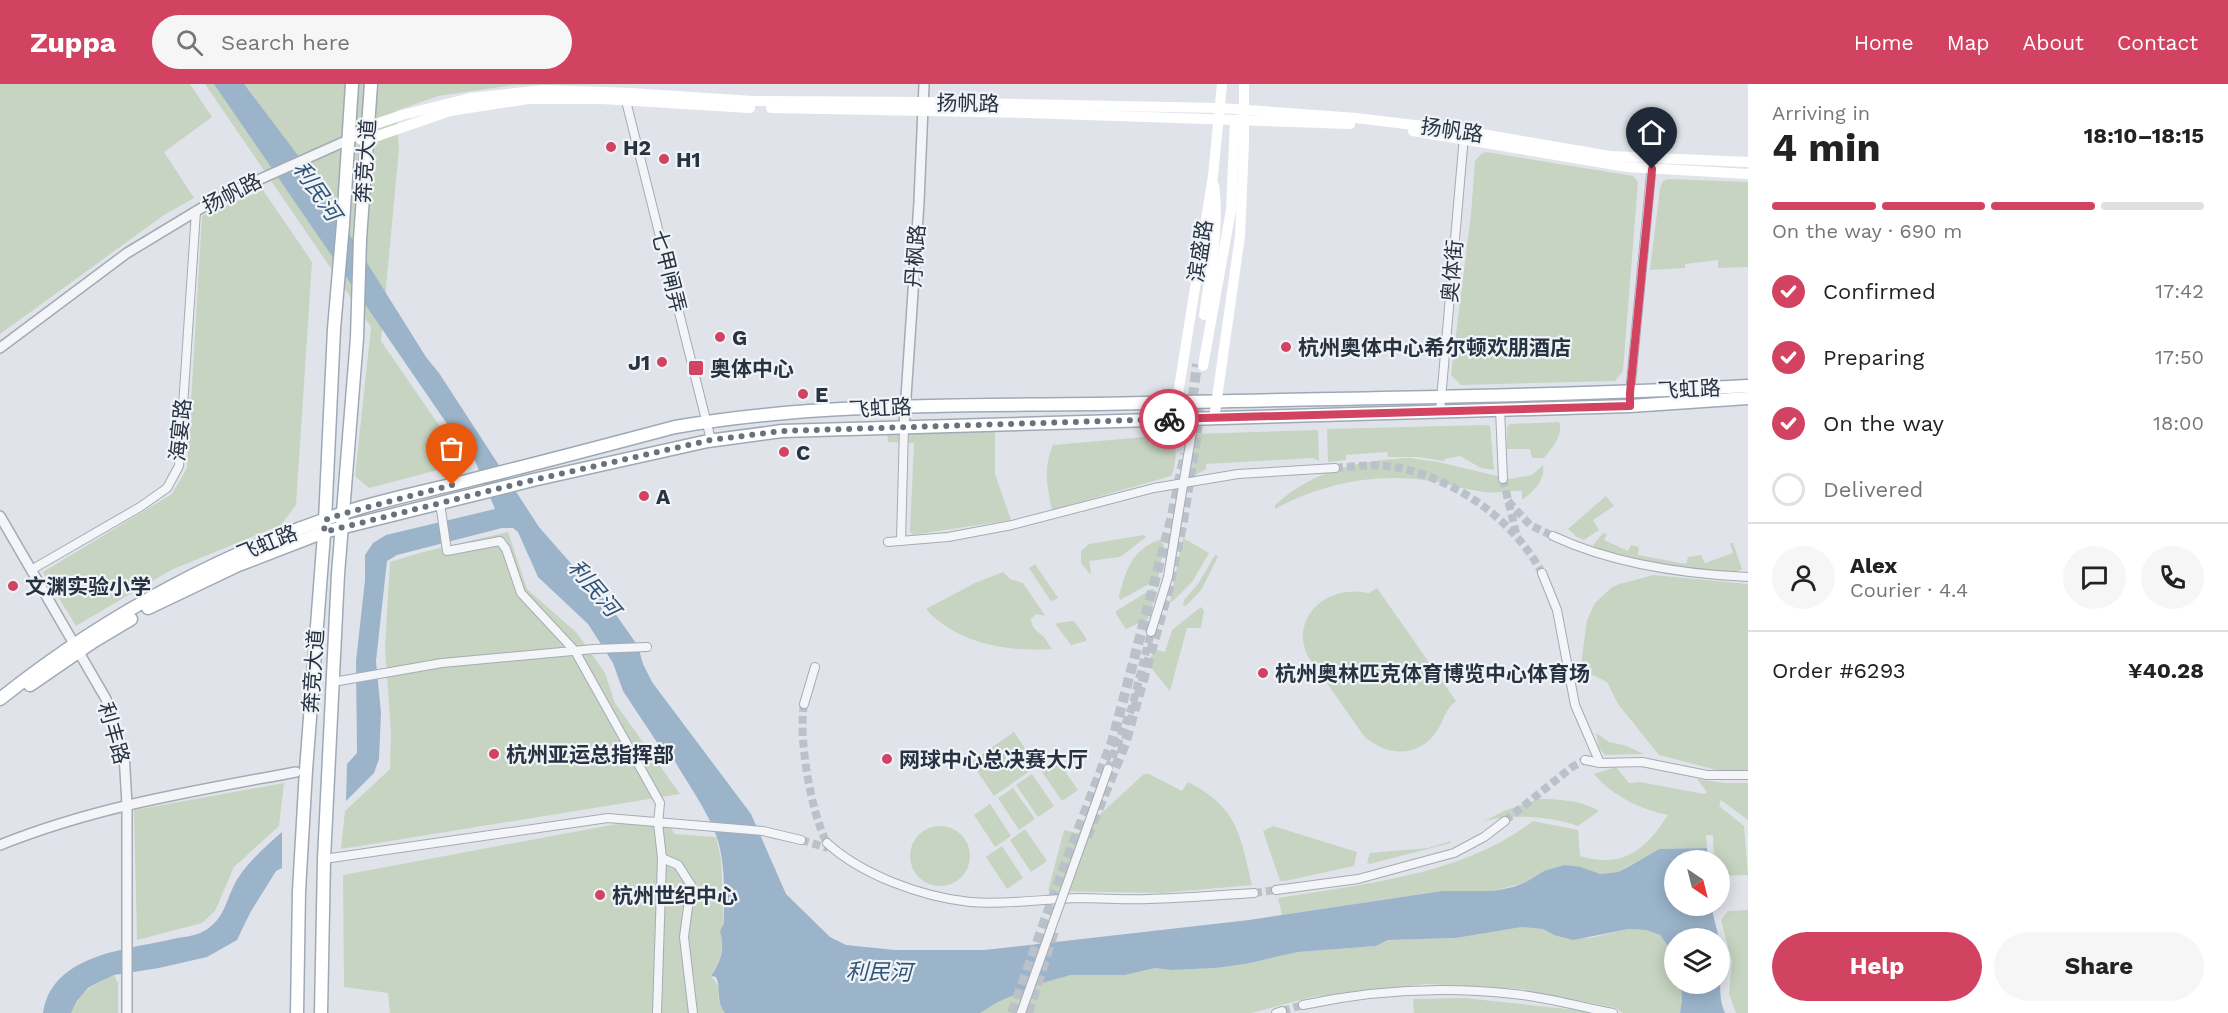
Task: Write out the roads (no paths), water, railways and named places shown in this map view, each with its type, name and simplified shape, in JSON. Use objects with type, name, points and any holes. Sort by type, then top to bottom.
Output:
[{"type":"main road","name":"奔竞大道","points":[[297,1013],[300,880],[324,526],[334,329],[344,224],[352,84]]},
{"type":"main road","name":"奔竞大道","points":[[321,1013],[324,860],[341,528],[357,338],[360,238],[371,84]]},
{"type":"main road","name":"滨盛路","points":[[1174,418],[1213,176],[1222,84]]},
{"type":"main road","name":"滨盛路","points":[[1214,418],[1240,236],[1244,141],[1241,118],[1244,84]]},
{"type":"main road","name":"扬帆路","points":[[348,140],[367,127],[402,115],[470,98],[544,90],[922,107],[1220,108],[1241,118],[1363,124],[1610,156],[1652,164],[1748,162]]},
{"type":"main road","points":[[348,140],[366,140],[397,127],[450,111],[528,99],[626,101],[734,107],[922,107],[1219,120],[1241,118],[1231,210],[1200,365],[1216,234],[1217,205],[1213,176]]},
{"type":"main road","points":[[1652,164],[1748,174]]},
{"type":"main road","name":"飞虹路","points":[[0,699],[172,586],[277,538],[324,526],[342,514],[675,427],[707,422],[904,405],[1441,398],[1630,393],[1748,386]]},
{"type":"main road","name":"飞虹路","points":[[324,526],[341,528],[441,509],[484,492],[533,480],[711,440],[782,431],[1630,406],[1748,398]]},
{"type":"main road","name":"飞虹路","points":[[0,709],[76,647]]},
{"type":"street","name":"丹枫路","points":[[904,427],[919,202],[924,84]]},
{"type":"street","name":"七甲闸弄","points":[[626,101],[711,440]]},
{"type":"street","name":"奥体街","points":[[1440,411],[1464,136]]},
{"type":"street","name":"扬帆路","points":[[0,348],[126,253],[196,211],[218,198],[348,140]]},
{"type":"street","points":[[1630,406],[1652,164]]},
{"type":"street","name":"海宴路","points":[[31,570],[140,507],[167,488],[179,466],[196,211]]},
{"type":"street","points":[[1500,409],[1503,479]]},
{"type":"street","points":[[1151,632],[1168,577],[1194,419]]},
{"type":"street","points":[[900,541],[904,427]]},
{"type":"street","points":[[888,542],[948,537],[980,531],[1154,488],[1238,474],[1335,468]]},
{"type":"street","points":[[441,509],[447,551],[500,541],[506,549],[521,593],[575,651],[660,803],[658,823],[662,858],[657,1013]]},
{"type":"street","name":"利丰路","points":[[0,516],[106,699],[124,754],[127,804],[127,1013]]},
{"type":"street","points":[[1553,536],[1585,550],[1646,564],[1712,575],[1748,577]]},
{"type":"street","points":[[1542,573],[1557,610],[1575,705],[1600,763]]},
{"type":"street","points":[[333,682],[442,663],[594,649],[647,647]]},
{"type":"street","points":[[804,704],[815,667]]},
{"type":"street","points":[[1585,760],[1600,763],[1642,762],[1707,775],[1748,775]]},
{"type":"street","points":[[1020,1013],[1108,770]]},
{"type":"street","points":[[0,845],[43,828],[127,804],[296,772]]},
{"type":"street","points":[[324,860],[608,818],[763,831],[801,840]]},
{"type":"street","points":[[1275,890],[1358,879],[1454,853],[1484,837],[1506,821]]},
{"type":"street","points":[[830,847],[878,876],[943,897],[969,902],[1081,898],[1149,899],[1254,893]]},
{"type":"street","points":[[662,858],[678,865],[691,885],[684,937],[693,1013]]},
{"type":"street","points":[[1303,1005],[1342,997],[1420,989],[1515,994],[1613,1013]]},
{"type":"water","name":"利民河","points":[[214,84],[244,84],[309,170],[426,357],[439,373],[539,527],[607,602],[638,646],[643,664],[652,682],[751,814],[786,894],[830,937],[846,945],[895,950],[984,950],[1249,920],[1442,891],[1494,891],[1513,887],[1544,871],[1565,865],[1581,867],[1600,874],[1618,872],[1659,849],[1707,848],[1707,850],[1664,850],[1664,916],[1713,916],[1716,928],[1664,928],[1664,940],[1660,935],[1646,930],[1629,929],[1573,940],[1554,935],[1543,929],[1522,927],[1456,938],[1388,940],[1376,946],[1298,952],[1216,968],[1171,970],[1155,968],[1125,975],[1071,975],[1042,983],[998,1002],[980,1013],[725,1013],[720,1003],[716,977],[711,976],[721,955],[720,931],[724,923],[724,879],[719,845],[712,825],[673,758],[668,759],[623,691],[613,663],[588,624],[538,577],[518,532],[513,528],[502,528],[397,555],[387,561],[376,661],[381,713],[379,759],[374,773],[346,801],[347,764],[357,753],[356,661],[365,580],[365,555],[373,543],[386,535],[495,509],[475,461],[443,418]]},
{"type":"water","points":[[282,832],[282,868],[276,871],[250,913],[237,940],[207,957],[114,975],[88,988],[71,1013],[43,1013],[49,993],[60,978],[75,967],[113,952],[197,934],[211,926],[221,914],[243,871]]},
{"type":"water","points":[[1682,994],[1721,994],[1725,1013],[1680,1013]]},
{"type":"tunnel","points":[[1189,427],[1197,364]]},
{"type":"tunnel","points":[[1087,837],[1125,744],[1167,595],[1183,521],[1196,439],[1200,394]]},
{"type":"tunnel","points":[[1012,1013],[1061,875],[1112,742],[1171,520],[1185,454]]},
{"type":"tunnel","points":[[1335,468],[1396,467],[1425,475],[1465,494],[1501,521],[1517,537],[1531,554],[1542,573]]},
{"type":"tunnel","points":[[1503,479],[1516,533]]},
{"type":"tunnel","points":[[1508,501],[1530,525],[1553,536]]},
{"type":"tunnel","points":[[1108,769],[1132,707],[1151,632]]},
{"type":"tunnel","points":[[804,704],[803,735],[807,775],[816,813],[827,843]]},
{"type":"tunnel","points":[[1505,821],[1572,767],[1585,760]]},
{"type":"tunnel","points":[[801,840],[828,848]]},
{"type":"tunnel","points":[[1254,893],[1276,890]]},
{"type":"tunnel","points":[[1028,1013],[1055,928]]},
{"type":"tunnel","points":[[1282,1011],[1303,1005]]},
{"type":"place","name":"H2","points":[[611,147]]},
{"type":"place","name":"H1","points":[[664,159]]},
{"type":"place","name":"G","points":[[720,337]]},
{"type":"place","name":"杭州奥体中心希尔顿欢朋酒店","points":[[1286,347]]},
{"type":"place","name":"J1","points":[[662,362]]},
{"type":"place","name":"奥体中心","points":[[696,368]]},
{"type":"place","name":"E","points":[[803,394]]},
{"type":"place","name":"C","points":[[784,452]]},
{"type":"place","name":"A","points":[[644,496]]},
{"type":"place","name":"文渊实验小学","points":[[13,586]]},
{"type":"place","name":"杭州奥林匹克体育博览中心体育场","points":[[1263,673]]},
{"type":"place","name":"杭州亚运总指挥部","points":[[494,754]]},
{"type":"place","name":"网球中心总决赛大厅","points":[[887,759]]},
{"type":"place","name":"杭州世纪中心","points":[[600,895]]}]
